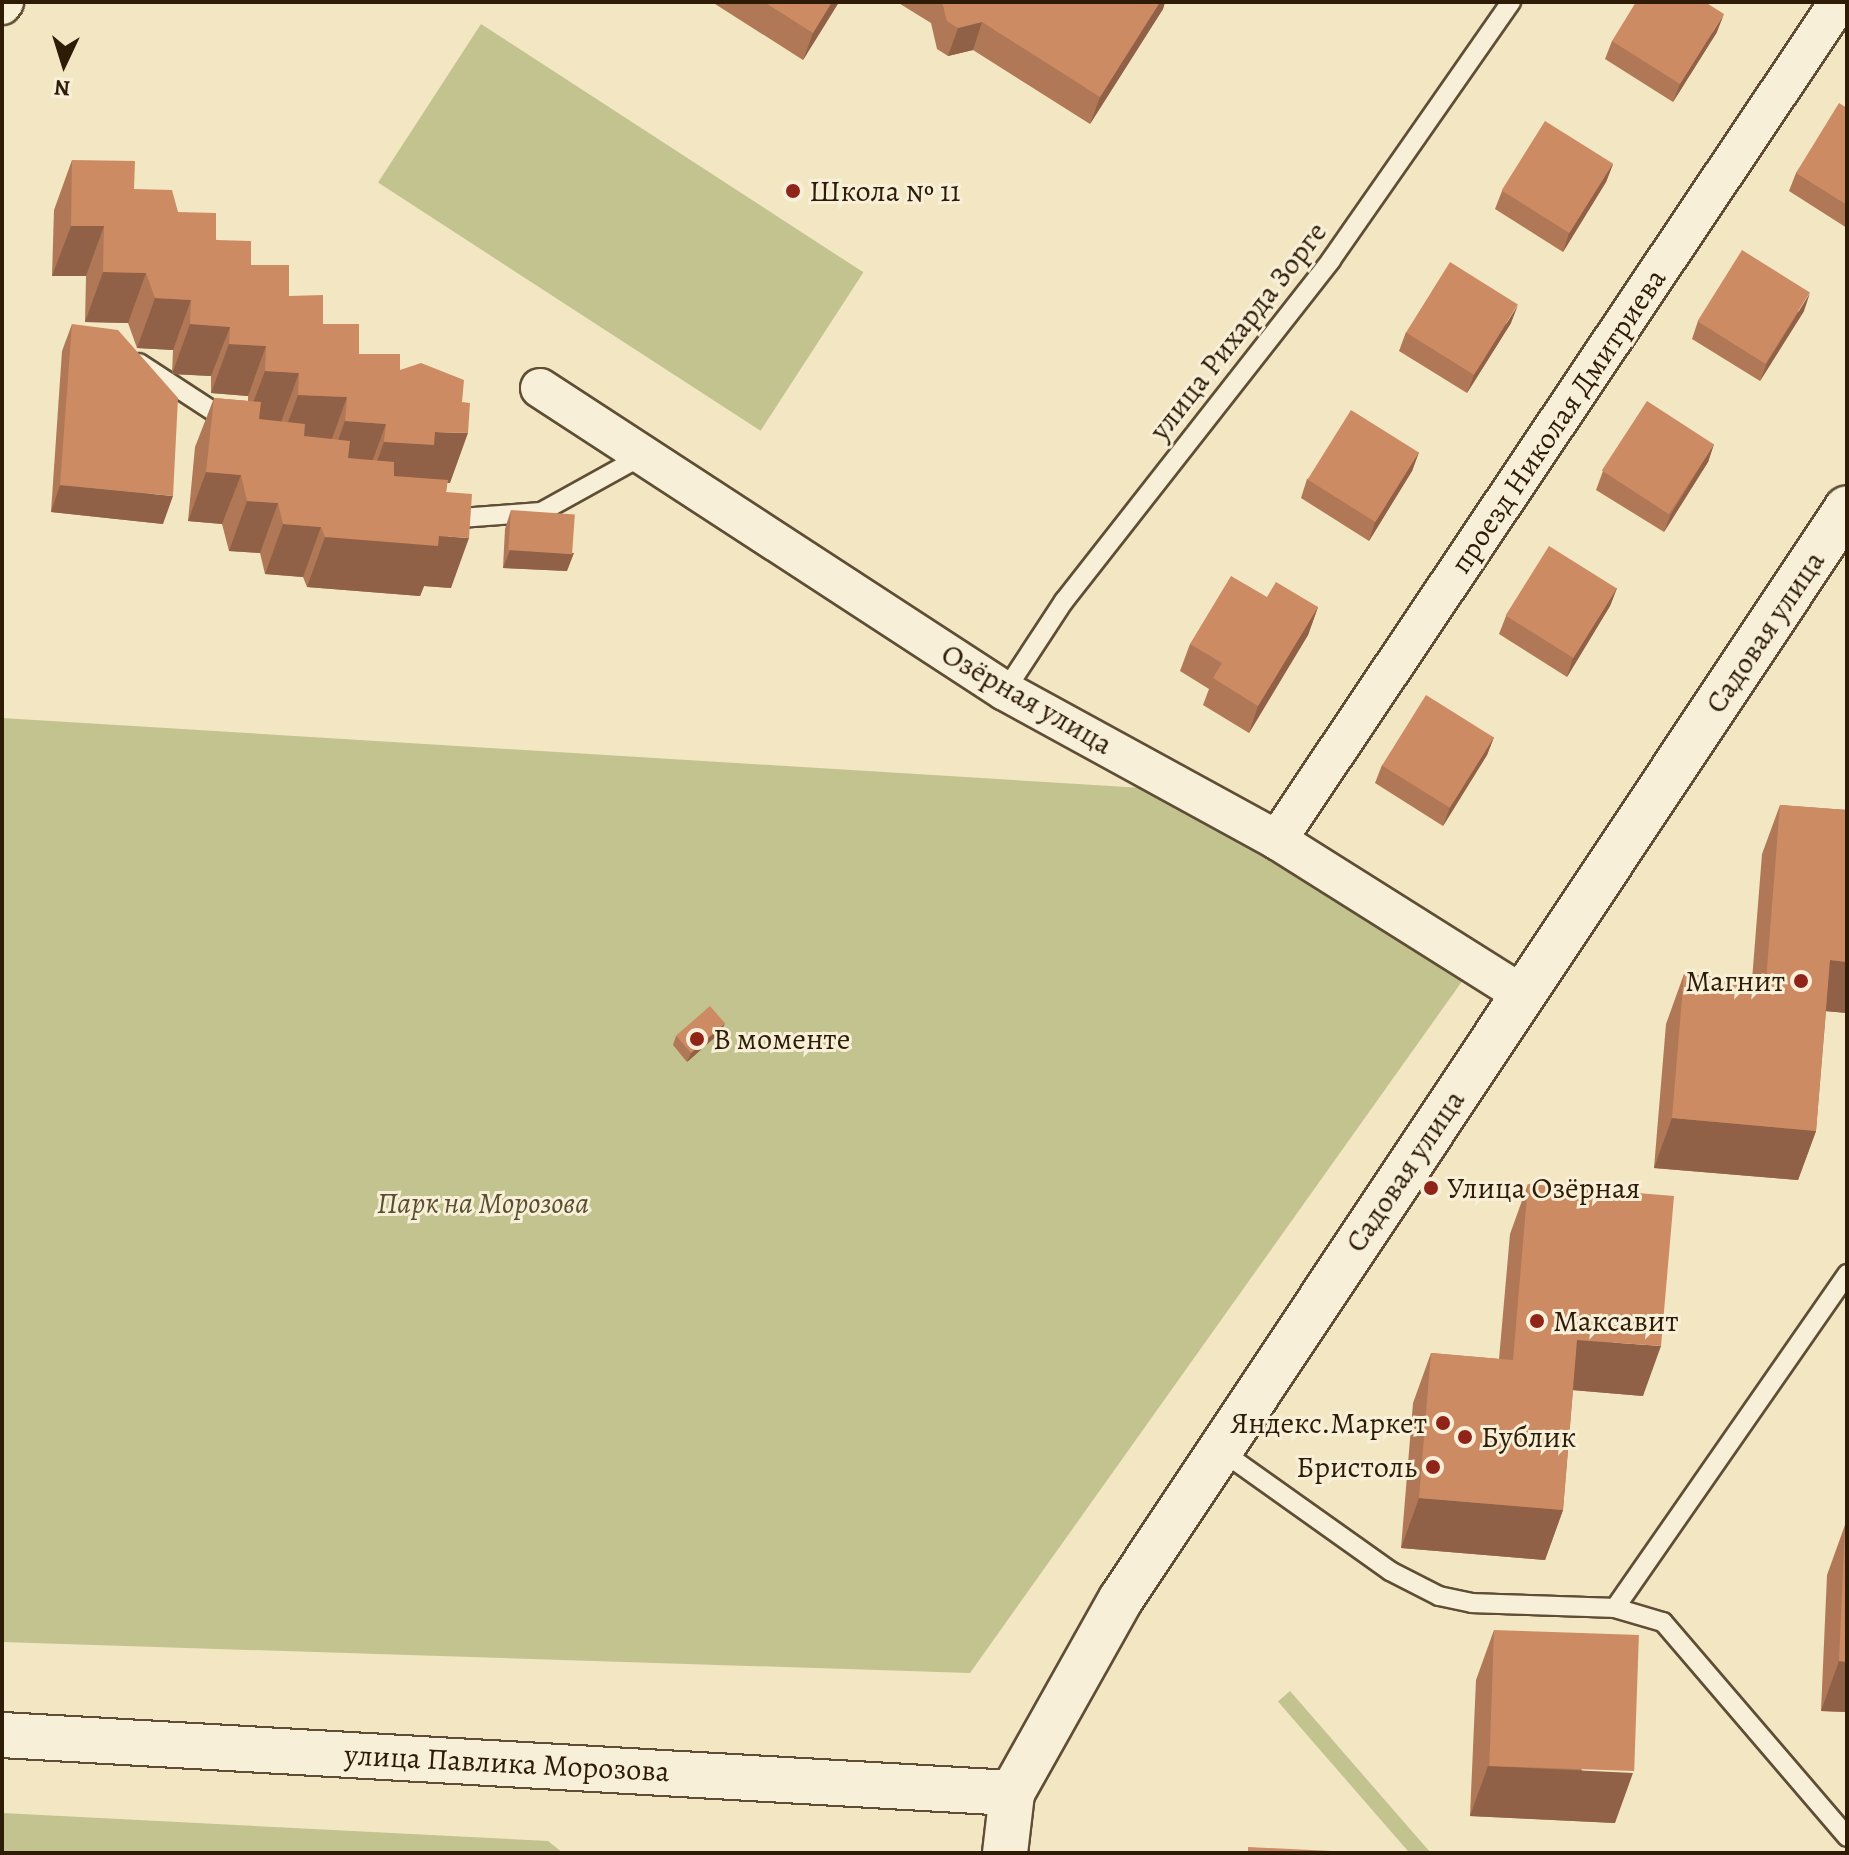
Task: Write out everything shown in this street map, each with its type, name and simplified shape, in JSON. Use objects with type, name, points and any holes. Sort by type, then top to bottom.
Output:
[{"type":"street","name":"проезд Николая Дмитриева","points":[[1277,840],[1839,2]]},
{"type":"street","name":"Озёрная улица","points":[[540,388],[1005,691],[1277,840],[1523,995]]},
{"type":"street","name":"Садовая улица","points":[[1005,1853],[1012,1793],[1121,1599],[1847,508]]},
{"type":"street","name":"улица Павлика Морозова","points":[[2,1735],[1012,1793]]},
{"type":"lane","name":"улица Рихарда Зорге","points":[[1005,691],[1064,601],[1331,260],[1511,2]]},
{"type":"lane","points":[[117,348],[239,428]]},
{"type":"lane","points":[[425,513],[451,520],[541,512],[642,456]]},
{"type":"lane","points":[[1615,1608],[1847,1274]]},
{"type":"lane","points":[[1220,1450],[1390,1571],[1439,1596],[1472,1603],[1615,1608],[1663,1622],[1847,1837]]},
{"type":"green space","points":[[481,24],[863,272],[760,431],[378,183]]},
{"type":"green space","name":"Парк на Морозова","points":[[2,718],[1225,793],[1463,980],[970,1673],[2,1642]]},
{"type":"green space","points":[[1290,1691],[1431,1853],[1410,1853],[1278,1701]]},
{"type":"green space","points":[[2,1813],[548,1841],[563,1853],[2,1853]]},
{"type":"building","points":[[764,2],[832,2],[813,33]]},
{"type":"building","points":[[942,2],[1160,2],[1100,97],[982,22],[958,28],[947,21]]},
{"type":"building","points":[[1636,2],[1705,2],[1724,14],[1680,84],[1612,41]]},
{"type":"building","points":[[1839,103],[1847,108],[1847,205],[1796,173]]},
{"type":"building","points":[[1545,121],[1613,163],[1569,233],[1502,191]]},
{"type":"building","points":[[72,160],[135,161],[134,189],[172,190],[178,212],[216,213],[216,240],[251,241],[251,265],[289,265],[289,296],[323,295],[323,324],[359,324],[359,354],[400,354],[400,370],[421,363],[464,380],[462,402],[470,403],[468,433],[435,432],[434,445],[384,442],[386,424],[345,421],[347,397],[298,395],[299,373],[265,371],[266,346],[229,344],[230,327],[190,324],[191,300],[155,298],[146,273],[103,272],[104,226],[71,226]]},
{"type":"building","points":[[1742,250],[1810,292],[1765,364],[1697,321]]},
{"type":"building","points":[[1450,262],[1518,304],[1474,375],[1406,332]]},
{"type":"building","points":[[72,324],[118,330],[178,398],[173,496],[60,485]]},
{"type":"building","points":[[214,398],[261,402],[259,419],[305,424],[304,436],[350,441],[348,458],[394,462],[394,476],[448,480],[446,492],[472,494],[469,538],[439,536],[438,546],[325,537],[321,527],[283,524],[278,503],[247,501],[241,475],[206,472]]},
{"type":"building","points":[[1647,401],[1714,445],[1669,514],[1602,471]]},
{"type":"building","points":[[1351,410],[1419,452],[1375,522],[1308,480]]},
{"type":"building","points":[[511,510],[575,514],[572,554],[508,550]]},
{"type":"building","points":[[1549,546],[1617,588],[1573,658],[1506,616]]},
{"type":"building","points":[[1231,576],[1267,597],[1276,582],[1318,607],[1258,706],[1213,678],[1222,663],[1190,644]]},
{"type":"building","points":[[1426,695],[1494,737],[1450,808],[1382,765]]},
{"type":"building","points":[[1780,805],[1847,810],[1847,962],[1830,960],[1816,1131],[1672,1118],[1684,974],[1766,981]]},
{"type":"building","name":"В моменте","points":[[710,1006],[725,1023],[691,1053],[676,1036]]},
{"type":"building","points":[[1528,1184],[1674,1196],[1661,1346],[1577,1340],[1563,1510],[1419,1498],[1431,1353],[1513,1360]]},
{"type":"building","points":[[1847,1525],[1847,1662],[1839,1661]]},
{"type":"building","points":[[1494,1630],[1639,1635],[1634,1771],[1489,1766]]},
{"type":"building","points":[[1248,1847],[1373,1853],[1248,1853]]},
{"type":"place","name":"Школа № 11","points":[[793,191]]},
{"type":"place","name":"Магнит","points":[[1801,981]]},
{"type":"place","name":"В моменте","points":[[697,1039]]},
{"type":"place","name":"Улица Озёрная","points":[[1431,1188]]},
{"type":"place","name":"Максавит","points":[[1537,1321]]},
{"type":"place","name":"Яндекс.Маркет","points":[[1443,1423]]},
{"type":"place","name":"Бублик","points":[[1465,1437]]},
{"type":"place","name":"Бристоль","points":[[1433,1467]]}]
